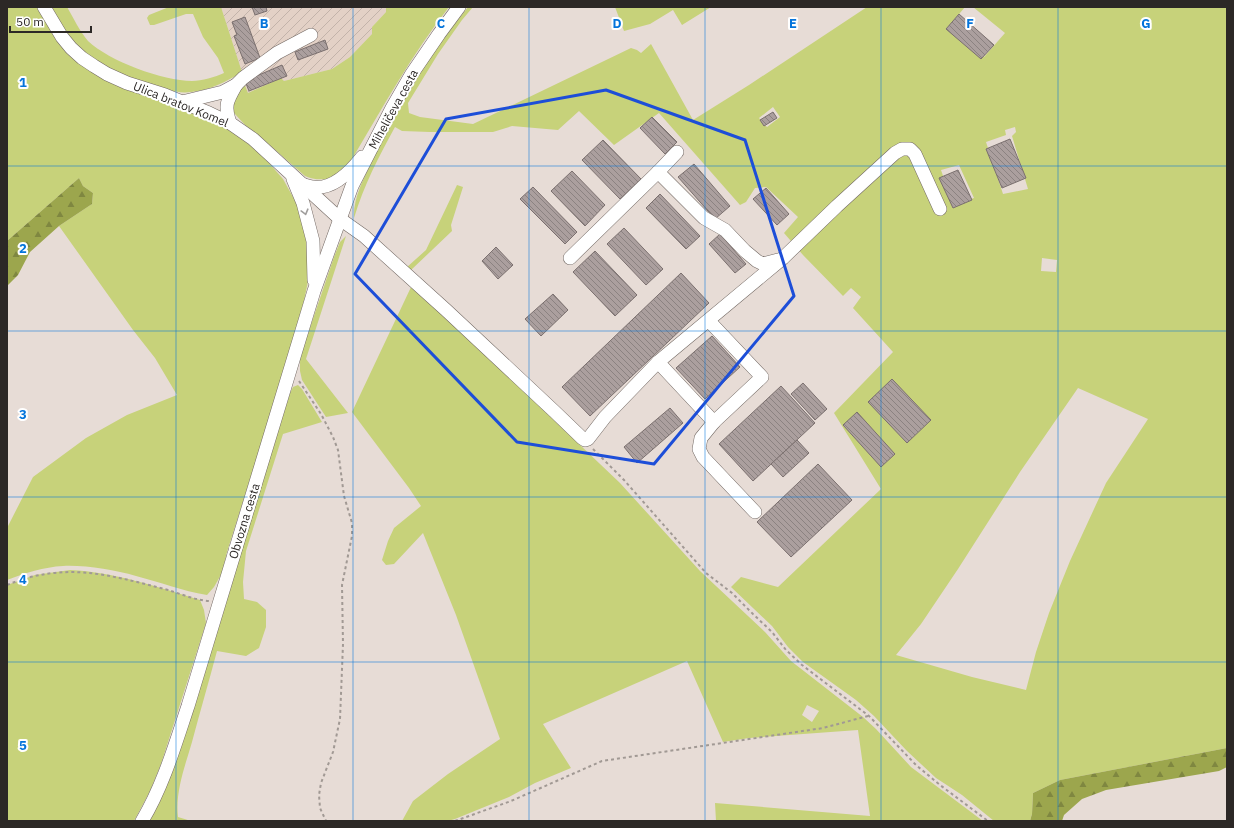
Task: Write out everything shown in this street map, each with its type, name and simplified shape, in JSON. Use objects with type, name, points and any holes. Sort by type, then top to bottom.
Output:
[{"type":"street","name":"Ulica bratov Komel","points":[[44,7],[62,37],[71,48],[82,58],[107,74],[182,102],[230,123],[253,139],[340,219],[364,236],[446,310],[582,438],[586,440]]},
{"type":"street","name":"Miheličeva cesta","points":[[340,219],[352,186],[392,108],[411,75],[459,7]]},
{"type":"street","points":[[182,102],[205,98],[223,92],[236,85],[243,78],[277,53],[311,36]]},
{"type":"street","points":[[230,123],[226,112],[227,103],[236,85]]},
{"type":"street","points":[[296,180],[314,187],[325,186],[339,180],[371,147]]},
{"type":"street","points":[[586,440],[605,417],[658,362],[783,258],[895,153],[902,149],[910,149],[915,154],[940,209]]},
{"type":"street","points":[[570,258],[677,152]]},
{"type":"street","points":[[658,172],[704,218],[725,230],[757,261],[763,264],[783,258]]},
{"type":"street","points":[[296,180],[313,241],[314,291]]},
{"type":"street","name":"Obvozna cesta","points":[[142,821],[157,792],[167,767],[188,706],[314,291],[340,219]]},
{"type":"street","points":[[709,321],[762,377],[714,422],[701,438],[698,450],[755,512]]},
{"type":"street","points":[[658,362],[714,422]]},
{"type":"path","points":[[291,368],[321,414],[333,437],[338,450],[344,496],[352,523],[352,536],[342,585],[343,644],[340,719],[333,752],[321,783],[319,795],[320,808],[326,821]]},
{"type":"path","points":[[586,440],[624,480],[706,573],[732,593],[754,614],[772,632],[786,650],[802,665],[868,716],[916,765],[988,821]]},
{"type":"path","points":[[7,585],[41,574],[61,572],[99,573],[204,600],[220,602]]},
{"type":"path","points":[[455,821],[511,801],[602,761],[823,728],[868,716]]},
{"type":"highlighted area","points":[[606,90],[745,140],[794,296],[654,464],[517,442],[355,274],[446,119]]},
{"type":"shaded area","points":[[221,7],[386,7],[386,12],[372,27],[372,34],[350,57],[332,69],[284,81],[281,78],[248,93]]},
{"type":"green space","points":[[7,7],[38,7],[67,50],[230,130],[258,151],[269,163],[283,179],[298,206],[307,242],[308,281],[304,301],[266,429],[227,552],[222,573],[214,587],[207,595],[119,572],[81,566],[63,566],[42,569],[7,580],[7,528],[33,477],[86,438],[127,415],[177,395],[155,358],[133,330],[59,226],[92,204],[93,193],[83,186],[79,178],[7,241]]},
{"type":"green space","points":[[52,7],[67,7],[79,29],[88,41],[109,56],[152,74],[166,78],[192,81],[217,76],[224,73],[218,58],[203,37],[193,14],[186,14],[154,25],[150,25],[147,18],[149,15],[169,7],[221,7],[242,72],[218,85],[191,92],[175,91],[150,84],[107,67],[87,54],[71,38]]},
{"type":"green space","points":[[386,7],[449,7],[410,62],[352,159],[341,172],[329,179],[314,179],[305,176],[246,126],[234,113],[231,106],[244,83],[248,93],[281,78],[284,81],[332,69],[350,57],[372,34],[372,27],[386,12]]},
{"type":"green space","points":[[468,7],[473,7],[438,54],[408,103],[409,113],[420,117],[473,124],[631,48],[641,53],[651,44],[693,120],[867,7],[965,7],[949,26],[984,57],[1005,33],[973,7],[1227,7],[1227,748],[1060,780],[1033,793],[1032,814],[1030,821],[994,821],[962,795],[936,778],[856,700],[803,662],[788,647],[772,626],[731,587],[741,577],[778,587],[881,489],[834,413],[893,352],[853,308],[861,297],[851,288],[843,296],[784,233],[798,217],[766,187],[755,188],[746,202],[740,205],[659,113],[614,145],[579,111],[558,130],[512,126],[493,132],[430,132],[402,131],[395,127],[362,194],[354,218],[355,204],[359,190],[381,142],[415,82]],"holes":[[[773,107],[780,117],[767,127],[759,118]],[[1015,127],[1016,132],[1012,136],[1028,189],[1003,194],[986,142],[1006,135],[1005,130]],[[959,165],[974,198],[953,205],[941,170]],[[1042,258],[1057,260],[1056,272],[1041,271]],[[1078,388],[1148,419],[1106,483],[1070,561],[1049,613],[1036,652],[1026,690],[972,677],[896,655],[921,624],[1020,472]]]},
{"type":"green space","points":[[615,7],[711,7],[682,25],[673,10],[650,24],[624,31]]},
{"type":"green space","points":[[79,178],[83,186],[93,193],[92,204],[59,226],[30,252],[18,275],[7,286],[7,241]]},
{"type":"green space","points":[[457,185],[463,187],[451,225],[452,231],[410,271],[406,268],[426,250]]},
{"type":"green space","points":[[346,236],[306,359],[348,413],[326,417],[302,380],[300,371],[300,357],[334,257],[340,242]]},
{"type":"green space","points":[[412,285],[620,483],[700,571],[765,632],[791,661],[863,717],[911,767],[983,821],[716,821],[715,803],[870,816],[858,730],[749,738],[723,742],[687,661],[543,724],[571,768],[535,783],[509,797],[455,819],[448,821],[402,821],[413,801],[448,774],[500,739],[456,615],[423,533],[394,564],[386,565],[382,560],[394,528],[421,506],[352,412]],"holes":[[[807,705],[819,711],[812,722],[802,715]]]},
{"type":"green space","points":[[298,385],[322,422],[283,434],[246,551],[243,582],[244,599],[257,602],[266,610],[266,627],[259,648],[246,656],[217,651],[179,789],[177,808],[178,817],[191,821],[149,821],[249,523],[290,393],[293,387]]},
{"type":"green space","points":[[70,570],[87,571],[120,577],[168,590],[200,600],[204,610],[206,623],[161,764],[150,791],[134,821],[7,821],[7,585],[35,575]]},
{"type":"green space","points":[[1227,748],[1227,767],[1219,771],[1106,790],[1082,799],[1064,815],[1062,821],[1030,821],[1032,814],[1033,793],[1060,780]]},
{"type":"building","points":[[252,7],[266,7],[267,11],[255,15]]},
{"type":"building","points":[[959,14],[994,45],[981,59],[946,29]]},
{"type":"building","points":[[245,17],[260,58],[245,64],[234,36],[237,35],[232,22]]},
{"type":"building","points":[[325,40],[328,49],[298,60],[295,52]]},
{"type":"building","points":[[282,65],[287,76],[249,91],[245,81]]},
{"type":"building","points":[[773,112],[777,118],[764,126],[760,120]]},
{"type":"building","points":[[652,117],[677,142],[665,154],[640,128]]},
{"type":"building","points":[[1010,139],[1026,178],[1002,188],[986,149]]},
{"type":"building","points":[[603,140],[641,179],[620,199],[582,160]]},
{"type":"building","points":[[694,164],[730,206],[715,219],[678,177]]},
{"type":"building","points":[[958,170],[972,200],[953,208],[939,178]]},
{"type":"building","points":[[572,171],[605,205],[585,226],[551,191]]},
{"type":"building","points":[[533,187],[577,232],[565,244],[520,199]]},
{"type":"building","points":[[766,188],[789,214],[777,225],[753,199]]},
{"type":"building","points":[[660,194],[700,236],[686,249],[646,208]]},
{"type":"building","points":[[624,228],[663,269],[646,285],[607,244]]},
{"type":"building","points":[[720,234],[746,264],[735,273],[709,244]]},
{"type":"building","points":[[496,247],[513,265],[498,279],[482,261]]},
{"type":"building","points":[[595,251],[637,295],[615,316],[573,272]]},
{"type":"building","points":[[681,273],[709,303],[590,416],[562,387]]},
{"type":"building","points":[[553,294],[568,310],[541,336],[525,319]]},
{"type":"building","points":[[712,336],[740,367],[705,399],[676,368]]},
{"type":"building","points":[[892,379],[931,420],[907,443],[868,402]]},
{"type":"building","points":[[803,383],[827,409],[815,420],[791,394]]},
{"type":"building","points":[[781,386],[815,423],[753,481],[719,444]]},
{"type":"building","points":[[670,408],[683,423],[637,463],[624,447]]},
{"type":"building","points":[[857,412],[895,454],[881,467],[843,425]]},
{"type":"building","points":[[797,440],[809,453],[783,477],[771,464]]},
{"type":"building","points":[[818,464],[852,500],[791,557],[757,522]]}]
